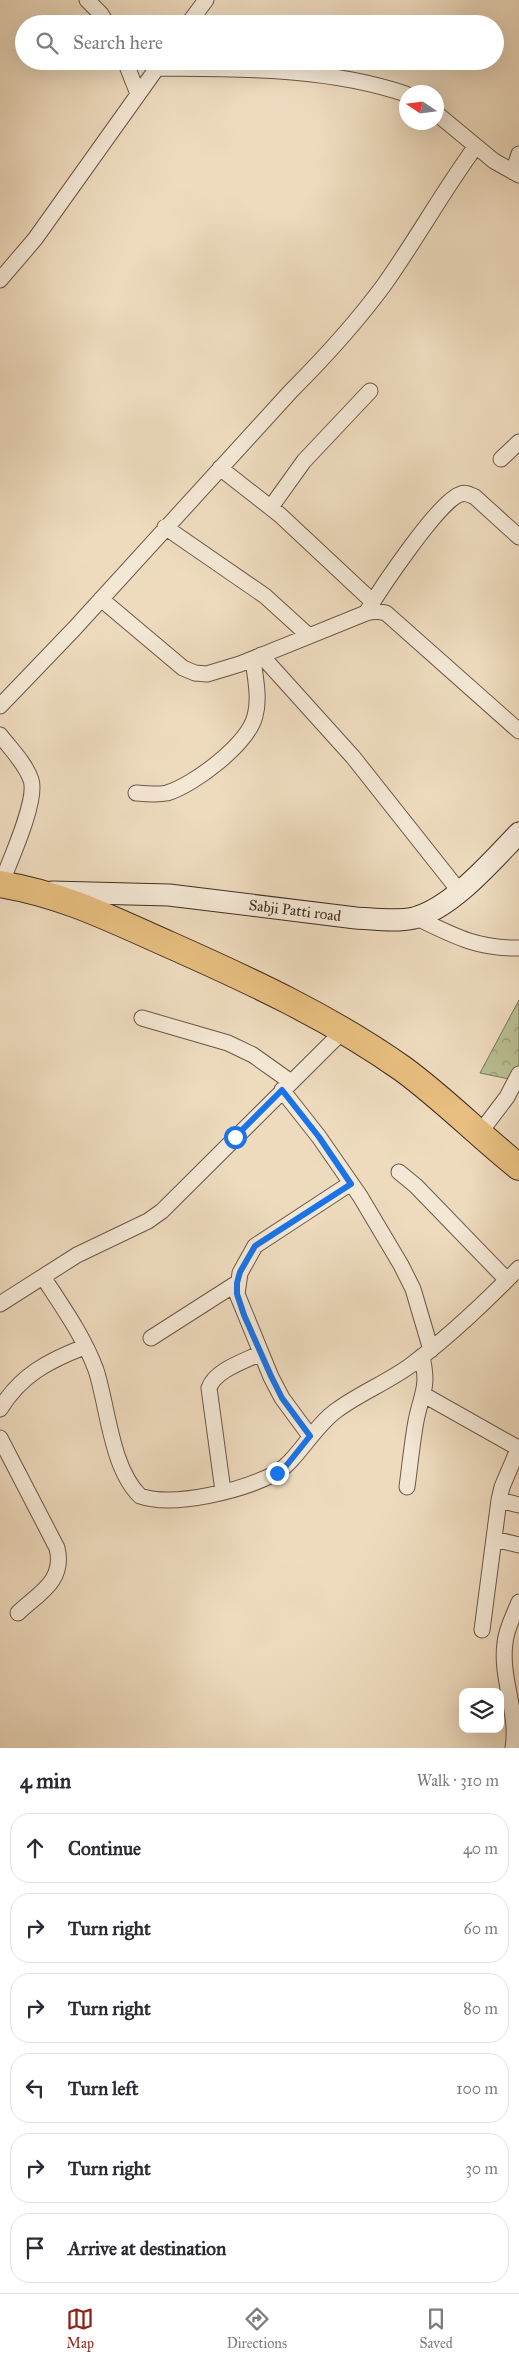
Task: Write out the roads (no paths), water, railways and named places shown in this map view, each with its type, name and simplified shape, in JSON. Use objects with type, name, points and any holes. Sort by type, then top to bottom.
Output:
[{"type":"highway","points":[[0,884],[41,891],[103,914],[246,979],[344,1030],[405,1071],[519,1167]]},
{"type":"main road","name":"Sabji Patti road","points":[[41,891],[169,895],[356,918],[387,920],[415,917],[460,892],[519,834]]},
{"type":"street","points":[[87,0],[102,15]]},
{"type":"street","points":[[195,15],[206,0]]},
{"type":"street","points":[[128,70],[138,94]]},
{"type":"street","points":[[0,280],[35,239],[155,70]]},
{"type":"street","points":[[273,70],[350,80],[399,92]]},
{"type":"street","points":[[444,120],[494,161],[516,173],[519,154]]},
{"type":"street","points":[[0,706],[101,599],[291,391],[329,353],[383,286],[454,176],[476,146]]},
{"type":"street","points":[[270,507],[304,461],[370,391]]},
{"type":"street","points":[[501,459],[519,442]]},
{"type":"street","points":[[220,468],[270,507],[369,607],[395,620],[519,731]]},
{"type":"street","points":[[101,599],[183,668],[207,674],[257,657],[308,636],[369,607],[414,543],[447,504],[459,494],[466,493],[475,497],[519,537]]},
{"type":"street","points":[[165,527],[265,596],[308,636]]},
{"type":"street","points":[[136,793],[155,794],[176,790],[218,764],[250,729],[257,709],[257,657]]},
{"type":"street","points":[[257,657],[353,757],[460,892]]},
{"type":"street","points":[[0,735],[28,772],[32,782],[32,793],[25,820],[0,884]]},
{"type":"street","points":[[415,917],[478,945],[495,948],[519,948]]},
{"type":"street","points":[[142,1018],[228,1043],[253,1055],[286,1086],[402,1265],[413,1289],[426,1353],[424,1394],[416,1420],[407,1487]]},
{"type":"street","points":[[0,1304],[78,1255],[148,1221],[162,1211],[344,1030]]},
{"type":"street","points":[[479,1134],[507,1097],[519,1074]]},
{"type":"street","points":[[399,1172],[416,1186],[507,1280]]},
{"type":"street","points":[[310,1436],[282,1398],[237,1294],[237,1283],[245,1260],[255,1246],[351,1184]]},
{"type":"street","points":[[43,1277],[96,1371],[115,1445],[133,1489],[140,1496],[170,1500],[192,1499],[246,1485],[277,1473],[286,1466],[310,1436],[336,1410],[411,1365],[519,1268]]},
{"type":"street","points":[[151,1338],[237,1283]]},
{"type":"street","points":[[0,1409],[32,1372],[54,1359],[84,1347]]},
{"type":"street","points":[[223,1491],[209,1388],[211,1382],[219,1375],[261,1353]]},
{"type":"street","points":[[424,1394],[519,1447],[502,1486],[499,1500],[482,1630]]},
{"type":"street","points":[[0,1438],[57,1548],[60,1559],[55,1578],[18,1613]]},
{"type":"street","points":[[499,1500],[519,1505]]},
{"type":"street","points":[[494,1539],[519,1545]]},
{"type":"street","points":[[513,1748],[514,1722],[504,1660],[504,1643],[519,1602]]}]
